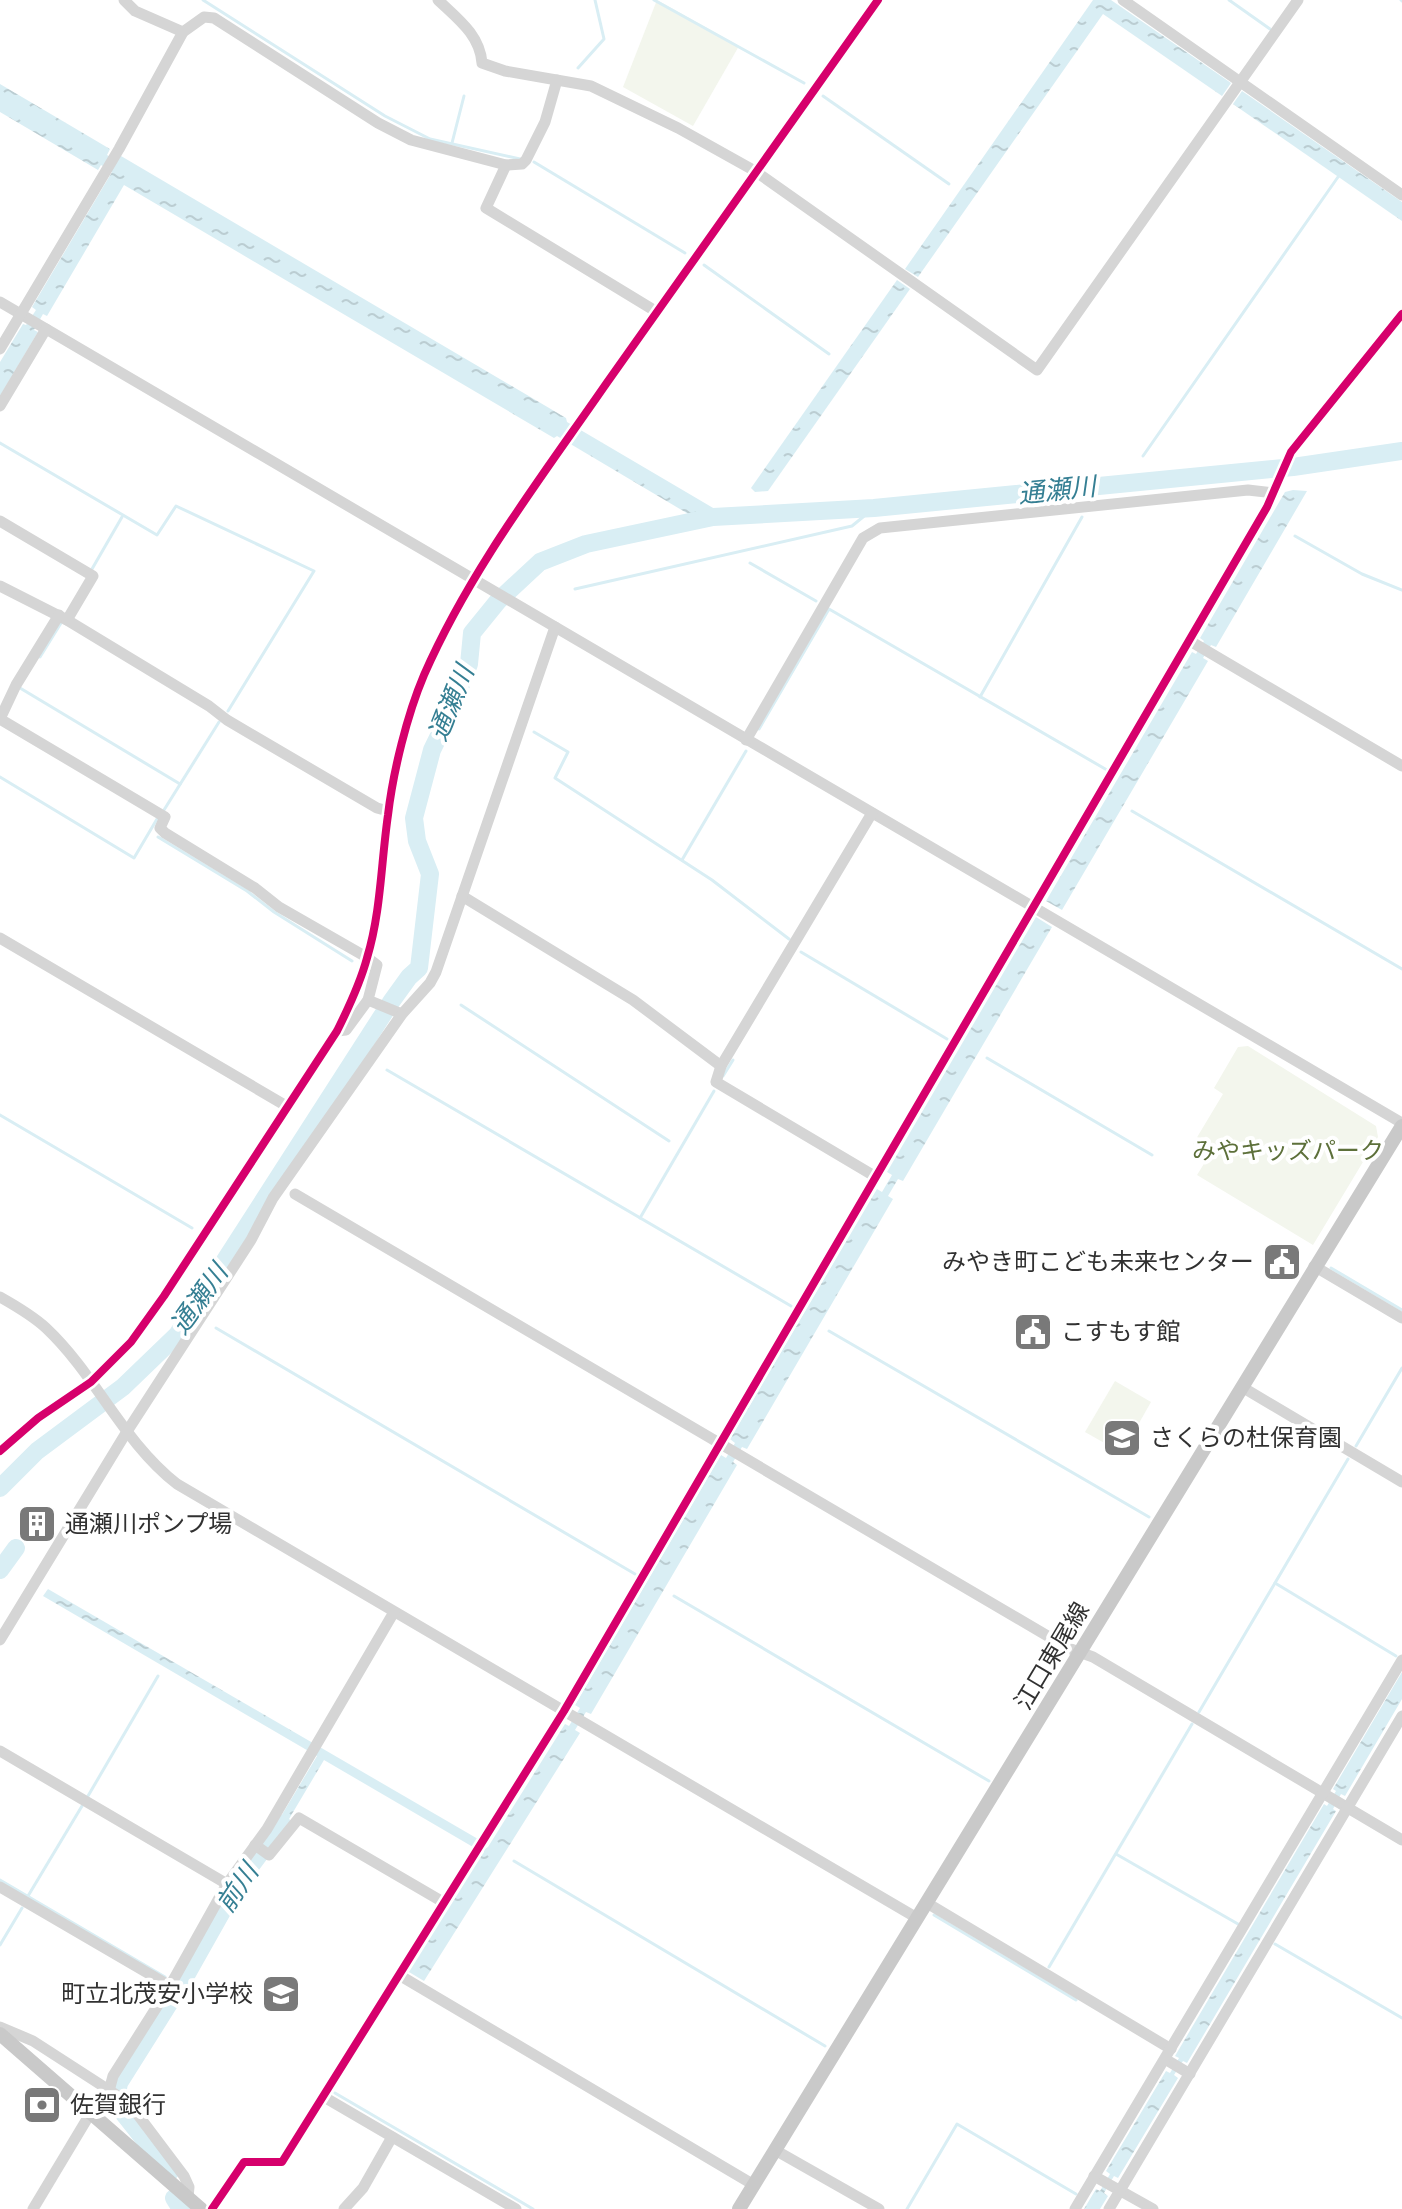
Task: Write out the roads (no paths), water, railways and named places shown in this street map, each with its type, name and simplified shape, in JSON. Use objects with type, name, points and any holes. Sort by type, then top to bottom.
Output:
[{"type":"main road","name":"江口東尾線","points":[[739,2209],[1402,1124]]},
{"type":"main road","points":[[0,2034],[201,2209]]},
{"type":"street","points":[[124,0],[135,11],[183,32]]},
{"type":"street","points":[[438,0],[476,40],[481,49],[482,63],[591,86],[678,128],[755,171],[1037,370],[1298,0]]},
{"type":"street","points":[[0,1451],[38,1418],[94,1386],[145,1323],[337,1031],[368,958],[376,918],[388,811],[405,736],[422,679],[451,617],[472,580],[563,446],[878,0]]},
{"type":"street","points":[[1123,0],[1402,195]]},
{"type":"street","points":[[0,349],[183,32],[204,17],[214,18],[378,123],[411,140],[506,165],[522,164],[526,160],[545,122],[557,80]]},
{"type":"street","points":[[506,165],[486,208],[657,312]]},
{"type":"street","points":[[0,302],[746,740],[1034,905],[1402,1124]]},
{"type":"street","points":[[212,2209],[244,2162],[282,2162],[443,1902],[573,1717],[729,1450],[876,1177],[1034,905],[1194,643],[1276,490],[1291,452],[1402,314]]},
{"type":"street","points":[[0,406],[45,328]]},
{"type":"street","points":[[746,740],[863,538],[880,528],[1248,490],[1276,490]]},
{"type":"street","points":[[0,521],[93,576],[16,685],[0,719],[165,817],[160,828],[165,833],[255,888],[279,907],[377,965],[369,1001],[346,1030],[337,1031]]},
{"type":"street","points":[[0,586],[63,617],[227,720],[377,808],[388,811]]},
{"type":"street","points":[[0,1640],[126,1433],[251,1240],[273,1198],[399,1013],[430,983],[555,627]]},
{"type":"street","points":[[1194,643],[1402,766]]},
{"type":"street","points":[[872,813],[721,1066],[716,1082],[876,1177]]},
{"type":"street","points":[[462,896],[633,1000],[721,1066]]},
{"type":"street","points":[[0,938],[288,1107]]},
{"type":"street","points":[[369,1001],[399,1013]]},
{"type":"street","points":[[295,1194],[1068,1648],[1081,1652],[1402,1840]]},
{"type":"street","points":[[1314,1266],[1402,1318]]},
{"type":"street","points":[[0,1297],[46,1328],[94,1386],[126,1433],[160,1471],[177,1484],[917,1918]]},
{"type":"street","points":[[1242,1387],[1402,1482]]},
{"type":"street","points":[[33,2209],[91,2112],[112,2092],[113,2076],[170,1986],[227,1884],[260,1848],[394,1612]]},
{"type":"street","points":[[1075,2209],[1107,2183],[1335,1800],[1402,1660]]},
{"type":"street","points":[[1109,2209],[1107,2183],[1176,2063],[1335,1800],[1402,1716]]},
{"type":"street","points":[[0,1751],[227,1884]]},
{"type":"street","points":[[260,1848],[269,1855],[299,1818],[443,1902]]},
{"type":"street","points":[[0,1887],[170,1986]]},
{"type":"street","points":[[927,1903],[1176,2063]]},
{"type":"street","points":[[399,1975],[754,2185]]},
{"type":"street","points":[[0,2027],[33,2041],[138,2111],[184,2176],[189,2187],[188,2197]]},
{"type":"street","points":[[324,2097],[516,2209]]},
{"type":"street","points":[[344,2209],[363,2188],[392,2137]]},
{"type":"street","points":[[775,2150],[879,2209]]},
{"type":"street","points":[[1107,2183],[1153,2209]]},
{"type":"water","points":[[1093,0],[1111,0],[1231,83],[1222,96],[1103,14],[918,277],[905,269]]},
{"type":"water","points":[[0,84],[110,149],[107,155],[117,161],[121,156],[720,512],[690,515],[124,185],[47,316],[43,314],[34,330],[38,332],[0,396],[0,362],[23,324],[26,325],[36,310],[32,307],[112,172],[101,165],[98,170],[0,112]]},
{"type":"water","points":[[1242,91],[1402,202],[1402,221],[1233,104]]},
{"type":"water","points":[[897,280],[910,289],[768,491],[755,492],[751,488]]},
{"type":"water","points":[[1307,491],[1216,647],[1211,645],[1203,658],[1208,661],[1062,910],[1046,901],[1192,652],[1196,654],[1204,641],[1200,638],[1285,492]]},
{"type":"water","points":[[1036,917],[1052,927],[903,1181],[898,1179],[888,1196],[893,1199],[747,1449],[742,1447],[733,1462],[737,1465],[591,1714],[586,1712],[575,1730],[580,1733],[424,1981],[409,1972],[483,1850],[488,1847],[565,1724],[569,1726],[580,1708],[575,1705],[721,1455],[726,1458],[735,1443],[730,1439],[877,1189],[882,1192],[892,1175],[887,1172]]},
{"type":"water","points":[[48,1589],[478,1839],[473,1847],[324,1760],[289,1819],[268,1845],[265,1843],[317,1756],[43,1596]]},
{"type":"water","points":[[1402,1672],[1402,1699],[1345,1796],[1341,1794],[1333,1809],[1336,1811],[1187,2063],[1183,2061],[1174,2075],[1178,2078],[1118,2178],[1114,2176],[1104,2193],[1108,2196],[1100,2209],[1084,2209],[1096,2189],[1100,2191],[1110,2174],[1106,2171],[1166,2071],[1170,2073],[1179,2058],[1175,2056],[1324,1804],[1327,1806],[1336,1791],[1333,1789]]},
{"type":"waterway","points":[[203,0],[385,116],[430,139],[520,159]]},
{"type":"waterway","points":[[578,68],[604,39],[595,0]]},
{"type":"waterway","points":[[654,0],[804,83]]},
{"type":"waterway","points":[[1229,0],[1270,29]]},
{"type":"waterway","points":[[452,143],[464,96]]},
{"type":"waterway","points":[[823,96],[949,184]]},
{"type":"waterway","points":[[534,162],[685,253]]},
{"type":"waterway","points":[[1143,456],[1338,177]]},
{"type":"waterway","points":[[704,265],[829,354]]},
{"type":"waterway","points":[[0,443],[157,535],[176,506],[314,571],[228,711]]},
{"type":"waterway","name":"通瀬川","points":[[0,1488],[37,1451],[123,1387],[177,1335],[391,1002],[419,968],[430,874],[417,841],[414,818],[432,750],[469,664],[472,633],[498,601],[540,562],[586,544],[713,517],[874,508],[1293,467],[1402,451]]},
{"type":"waterway","points":[[575,589],[852,526],[874,508]]},
{"type":"waterway","name":"通瀬川","points":[[703,512],[713,517]]},
{"type":"waterway","points":[[92,569],[122,517]]},
{"type":"waterway","points":[[980,697],[1082,517]]},
{"type":"waterway","points":[[1295,536],[1362,574],[1402,590]]},
{"type":"waterway","points":[[750,563],[816,601]]},
{"type":"waterway","points":[[759,729],[829,609],[1107,770]]},
{"type":"waterway","points":[[40,657],[61,623]]},
{"type":"waterway","points":[[20,688],[180,784]]},
{"type":"waterway","points":[[164,810],[219,722]]},
{"type":"waterway","points":[[534,732],[568,752],[555,778],[712,880],[789,939]]},
{"type":"waterway","points":[[682,860],[746,751]]},
{"type":"waterway","points":[[0,777],[134,858],[157,819]]},
{"type":"waterway","points":[[1132,811],[1402,969]]},
{"type":"waterway","points":[[158,837],[247,891],[274,912],[352,961]]},
{"type":"waterway","points":[[801,952],[947,1039]]},
{"type":"waterway","points":[[461,1005],[669,1141]]},
{"type":"waterway","points":[[987,1058],[1152,1155]]},
{"type":"waterway","points":[[723,1076],[733,1060]]},
{"type":"waterway","points":[[387,1070],[791,1306]]},
{"type":"waterway","points":[[640,1218],[714,1091]]},
{"type":"waterway","points":[[0,1115],[192,1228]]},
{"type":"waterway","points":[[1331,1268],[1402,1310]]},
{"type":"waterway","points":[[216,1328],[635,1574]]},
{"type":"waterway","points":[[829,1331],[1149,1517]]},
{"type":"waterway","points":[[1356,1446],[1402,1368]]},
{"type":"waterway","points":[[1199,1712],[1348,1459]]},
{"type":"waterway","points":[[0,1570],[16,1548]]},
{"type":"waterway","points":[[1275,1583],[1396,1656]]},
{"type":"waterway","points":[[674,1596],[989,1781]]},
{"type":"waterway","points":[[88,1796],[158,1676]]},
{"type":"waterway","points":[[1049,1967],[1192,1724]]},
{"type":"waterway","points":[[28,1896],[82,1806]]},
{"type":"waterway","name":"前川","points":[[170,2172],[120,2109],[116,2099],[119,2083],[180,1986],[238,1883],[282,1824]]},
{"type":"waterway","points":[[1116,1854],[1238,1924]]},
{"type":"waterway","points":[[514,1861],[825,2046]]},
{"type":"waterway","points":[[0,1880],[165,1977]]},
{"type":"waterway","points":[[0,1945],[22,1908]]},
{"type":"waterway","points":[[934,1915],[1076,2000]]},
{"type":"waterway","points":[[1275,1944],[1402,2018]]},
{"type":"waterway","points":[[335,2093],[533,2209]]},
{"type":"waterway","points":[[907,2209],[957,2124],[1076,2194]]},
{"type":"waterway","name":"前川","points":[[174,2198],[181,2209]]},
{"type":"place","name":"みやき町こども未来センター","points":[[1282,1262]]},
{"type":"place","name":"こすもす館","points":[[1033,1332]]},
{"type":"place","name":"さくらの杜保育園","points":[[1122,1438]]},
{"type":"place","name":"通瀬川ポンプ場","points":[[37,1524]]},
{"type":"place","name":"町立北茂安小学校","points":[[281,1994]]},
{"type":"place","name":"佐賀銀行","points":[[42,2105]]},
{"type":"park label","name":"みやキッズパーク","points":[[1288,1151]]}]
